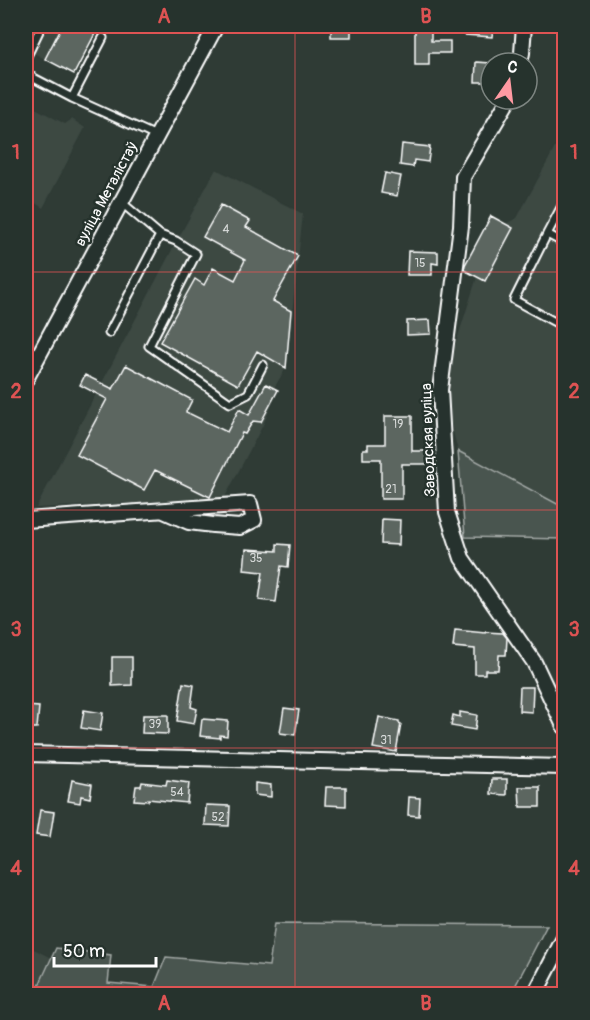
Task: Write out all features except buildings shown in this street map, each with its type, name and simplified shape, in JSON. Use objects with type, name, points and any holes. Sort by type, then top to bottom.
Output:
[{"type":"street","name":"вуліца Металістаў","points":[[26,379],[216,26]]},
{"type":"street","points":[[522,51],[524,26]]},
{"type":"street","name":"Заводская вуліца","points":[[502,111],[463,177],[461,226],[440,390],[447,512],[462,558],[534,662],[564,726]]},
{"type":"street","points":[[26,520],[164,510],[250,504],[254,520],[240,527],[213,525],[189,522],[164,510]]},
{"type":"street","points":[[26,754],[564,767]]},
{"type":"street","points":[[535,994],[564,938]]},
{"type":"lane","points":[[26,58],[41,27]]},
{"type":"lane","points":[[72,98],[103,38]]},
{"type":"lane","points":[[26,74],[72,98],[156,136]]},
{"type":"lane","points":[[121,202],[160,235],[176,241],[196,254],[149,346],[230,404],[248,394],[263,365]]},
{"type":"lane","points":[[564,202],[514,300],[564,327]]},
{"type":"lane","points":[[548,234],[564,243]]},
{"type":"lane","points":[[109,333],[160,235]]},
{"type":"shaded area","points":[[26,26],[99,26],[74,74],[26,49]]},
{"type":"shaded area","points":[[26,103],[65,124],[72,119],[85,128],[43,208],[26,197]]},
{"type":"shaded area","points":[[564,131],[564,501],[561,506],[458,451],[447,408],[453,352],[477,277],[463,269],[491,216],[505,224],[517,218]]},
{"type":"shaded area","points":[[216,169],[303,214],[286,368],[274,388],[278,390],[264,423],[224,499],[36,508],[173,248]]},
{"type":"shaded area","points":[[458,451],[561,506],[564,501],[564,539],[465,537]]},
{"type":"shaded area","points":[[275,923],[547,925],[511,994],[35,994],[56,948],[111,955],[108,983],[154,987],[166,957],[269,966]]},
{"type":"shaded area","points":[[26,945],[51,958],[34,994],[26,994]]}]
